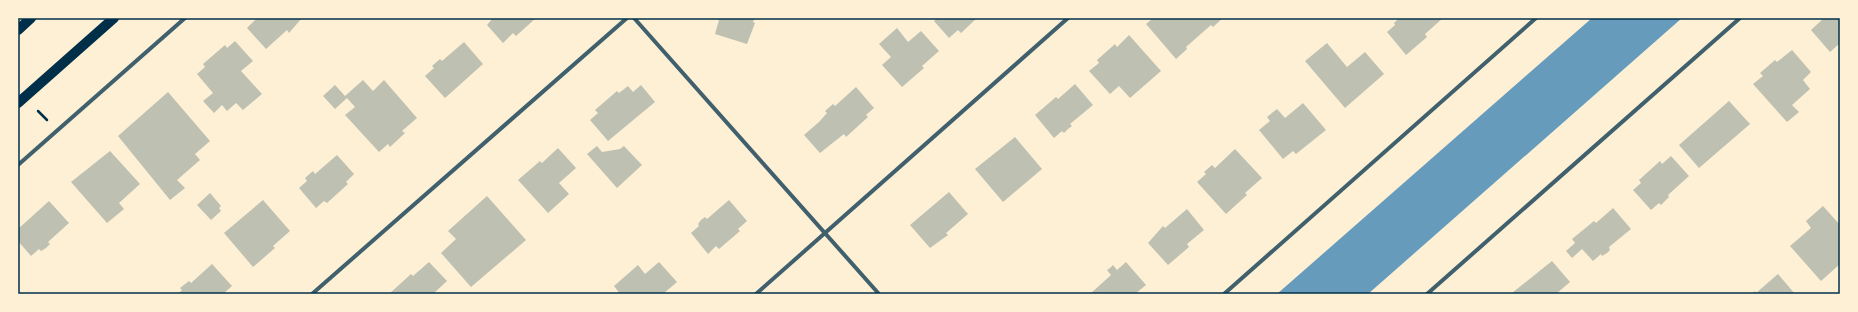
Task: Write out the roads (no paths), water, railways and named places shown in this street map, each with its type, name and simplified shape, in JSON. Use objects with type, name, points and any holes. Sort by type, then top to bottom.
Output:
[{"type":"main road","points":[[18,30],[31,18]]},
{"type":"main road","points":[[18,103],[114,18]]},
{"type":"street","points":[[18,166],[184,18]]},
{"type":"street","points":[[312,294],[627,18]]},
{"type":"street","points":[[634,18],[879,294]]},
{"type":"street","points":[[756,294],[1068,18]]},
{"type":"street","points":[[1224,294],[1536,18]]},
{"type":"street","points":[[1427,294],[1740,18]]},
{"type":"water","points":[[1592,18],[1682,18],[1368,294],[1277,294]]}]
